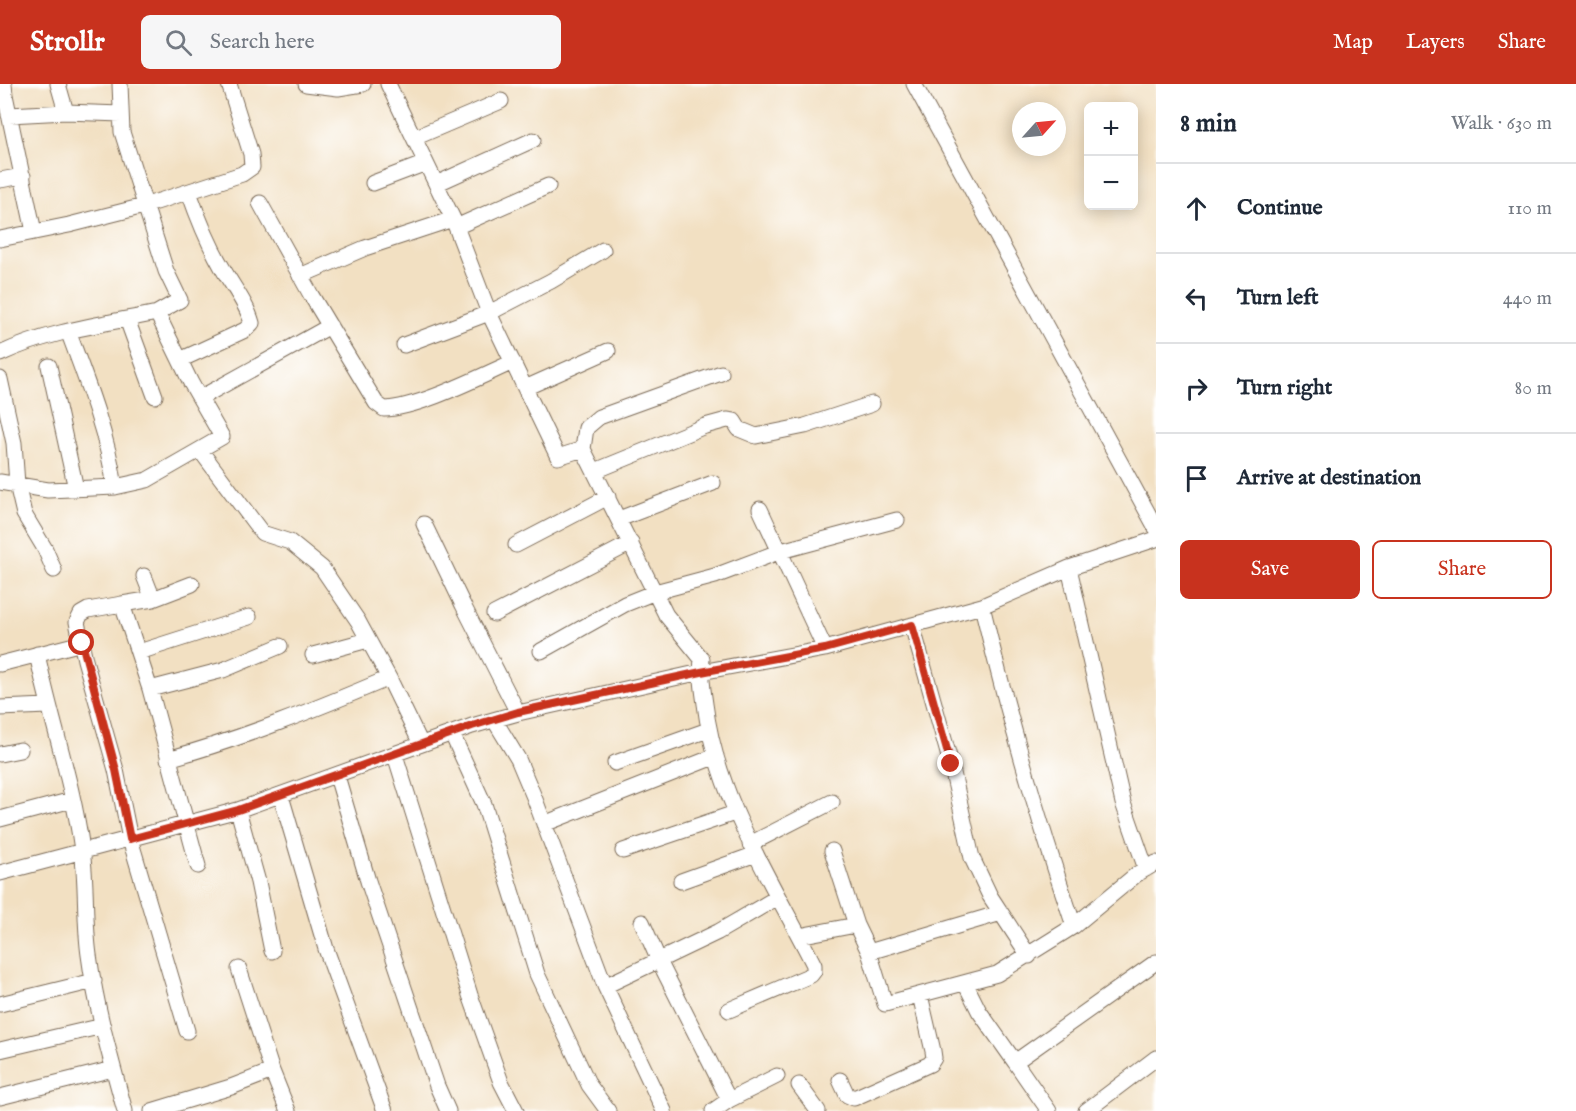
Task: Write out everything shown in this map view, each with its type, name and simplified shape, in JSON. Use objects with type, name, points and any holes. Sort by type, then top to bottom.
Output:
[{"type":"street","points":[[58,84],[66,112]]},
{"type":"street","points":[[0,354],[20,344],[68,331],[157,313],[180,300],[166,272],[122,132],[120,84]]},
{"type":"street","points":[[0,239],[144,206],[242,174],[252,167],[251,154],[229,84]]},
{"type":"street","points":[[306,84],[338,88],[363,84]]},
{"type":"street","points":[[387,84],[454,223],[489,313],[558,457],[583,449]]},
{"type":"street","points":[[914,84],[1156,528]]},
{"type":"street","points":[[3,92],[34,232]]},
{"type":"street","points":[[414,138],[501,101]]},
{"type":"street","points":[[9,115],[66,112],[121,114]]},
{"type":"street","points":[[436,184],[533,140]]},
{"type":"street","points":[[373,183],[426,163]]},
{"type":"street","points":[[0,180],[23,176]]},
{"type":"street","points":[[300,276],[365,248],[454,223],[548,186]]},
{"type":"street","points":[[180,360],[245,330],[252,323],[198,219],[189,192]]},
{"type":"street","points":[[260,203],[300,276],[375,402],[384,409],[397,409],[513,362]]},
{"type":"street","points":[[404,345],[489,313],[551,281],[603,250]]},
{"type":"street","points":[[0,482],[48,490],[115,487],[147,480],[222,437],[157,313]]},
{"type":"street","points":[[127,319],[155,396]]},
{"type":"street","points":[[200,398],[330,326]]},
{"type":"street","points":[[68,331],[110,452],[115,487]]},
{"type":"street","points":[[525,388],[608,351]]},
{"type":"street","points":[[49,366],[76,489]]},
{"type":"street","points":[[721,373],[599,417],[585,428],[583,449],[666,615],[702,659],[701,672],[708,730],[735,813],[814,965],[811,975],[729,1010]]},
{"type":"street","points":[[0,379],[14,443],[17,484],[24,514],[45,549],[54,570]]},
{"type":"street","points":[[595,471],[705,426],[727,420],[734,421],[739,429],[756,436],[805,426],[872,404]]},
{"type":"street","points":[[200,450],[262,533],[290,542],[322,568],[358,621],[421,744]]},
{"type":"street","points":[[619,519],[712,483]]},
{"type":"street","points":[[516,545],[608,497]]},
{"type":"street","points":[[760,509],[825,649]]},
{"type":"street","points":[[541,651],[625,604],[655,592],[715,576],[781,550],[897,520]]},
{"type":"street","points":[[423,524],[518,712]]},
{"type":"street","points":[[0,873],[238,810],[421,744],[518,712],[701,672],[825,649],[982,606],[1069,568],[1156,539]]},
{"type":"street","points":[[494,614],[631,543]]},
{"type":"street","points":[[832,851],[885,1004],[997,974],[1074,926],[1153,866],[1123,803],[1069,568]]},
{"type":"street","points":[[144,576],[153,598]]},
{"type":"street","points":[[187,1031],[130,839],[116,770],[77,622],[81,614],[88,610],[153,598],[192,584]]},
{"type":"street","points":[[122,604],[150,689],[198,866]]},
{"type":"street","points":[[982,606],[1011,724],[1041,830],[1074,926]]},
{"type":"street","points":[[139,652],[249,616]]},
{"type":"street","points":[[912,625],[951,764],[972,858],[990,896],[1029,956]]},
{"type":"street","points":[[313,655],[368,640]]},
{"type":"street","points":[[0,664],[82,643]]},
{"type":"street","points":[[150,689],[223,670],[280,646]]},
{"type":"street","points":[[37,654],[48,706],[62,749],[82,851],[89,956],[113,1069],[125,1111]]},
{"type":"street","points":[[168,759],[290,720],[389,678]]},
{"type":"street","points":[[0,708],[48,706]]},
{"type":"street","points":[[495,721],[518,759],[605,986],[664,1111]]},
{"type":"street","points":[[615,762],[708,730]]},
{"type":"street","points":[[452,734],[484,804],[537,974],[589,1085],[608,1111]]},
{"type":"street","points":[[0,754],[20,750]]},
{"type":"street","points":[[394,755],[470,995],[501,1082],[516,1111]]},
{"type":"street","points":[[544,824],[716,756]]},
{"type":"street","points":[[337,776],[368,881],[437,1086],[448,1111]]},
{"type":"street","points":[[281,796],[326,949],[386,1111]]},
{"type":"street","points":[[0,819],[72,800]]},
{"type":"street","points":[[681,881],[753,849],[832,802]]},
{"type":"street","points":[[238,810],[258,882],[272,951]]},
{"type":"street","points":[[623,851],[735,813]]},
{"type":"street","points":[[605,986],[718,932],[778,897]]},
{"type":"street","points":[[868,952],[1001,913]]},
{"type":"street","points":[[642,922],[659,961],[729,1100]]},
{"type":"street","points":[[799,936],[856,925]]},
{"type":"street","points":[[1015,1062],[1156,962]]},
{"type":"street","points":[[239,969],[272,1071],[288,1111]]},
{"type":"street","points":[[0,1004],[94,981]]},
{"type":"street","points":[[965,983],[979,1011],[1049,1111]]},
{"type":"street","points":[[840,1080],[847,1095],[854,1098],[930,1064],[934,1058],[933,1051],[920,995]]},
{"type":"street","points":[[0,1050],[104,1026]]},
{"type":"street","points":[[1086,1111],[1156,1058]]},
{"type":"street","points":[[0,1097],[113,1069]]},
{"type":"street","points":[[152,1111],[231,1087],[272,1071]]},
{"type":"street","points":[[713,1111],[729,1100],[777,1076]]},
{"type":"street","points":[[800,1085],[818,1111]]},
{"type":"route","points":[[82,643],[116,770],[130,839],[238,810],[472,726],[495,721],[518,712],[701,672],[825,649],[912,625],[951,764]]}]
